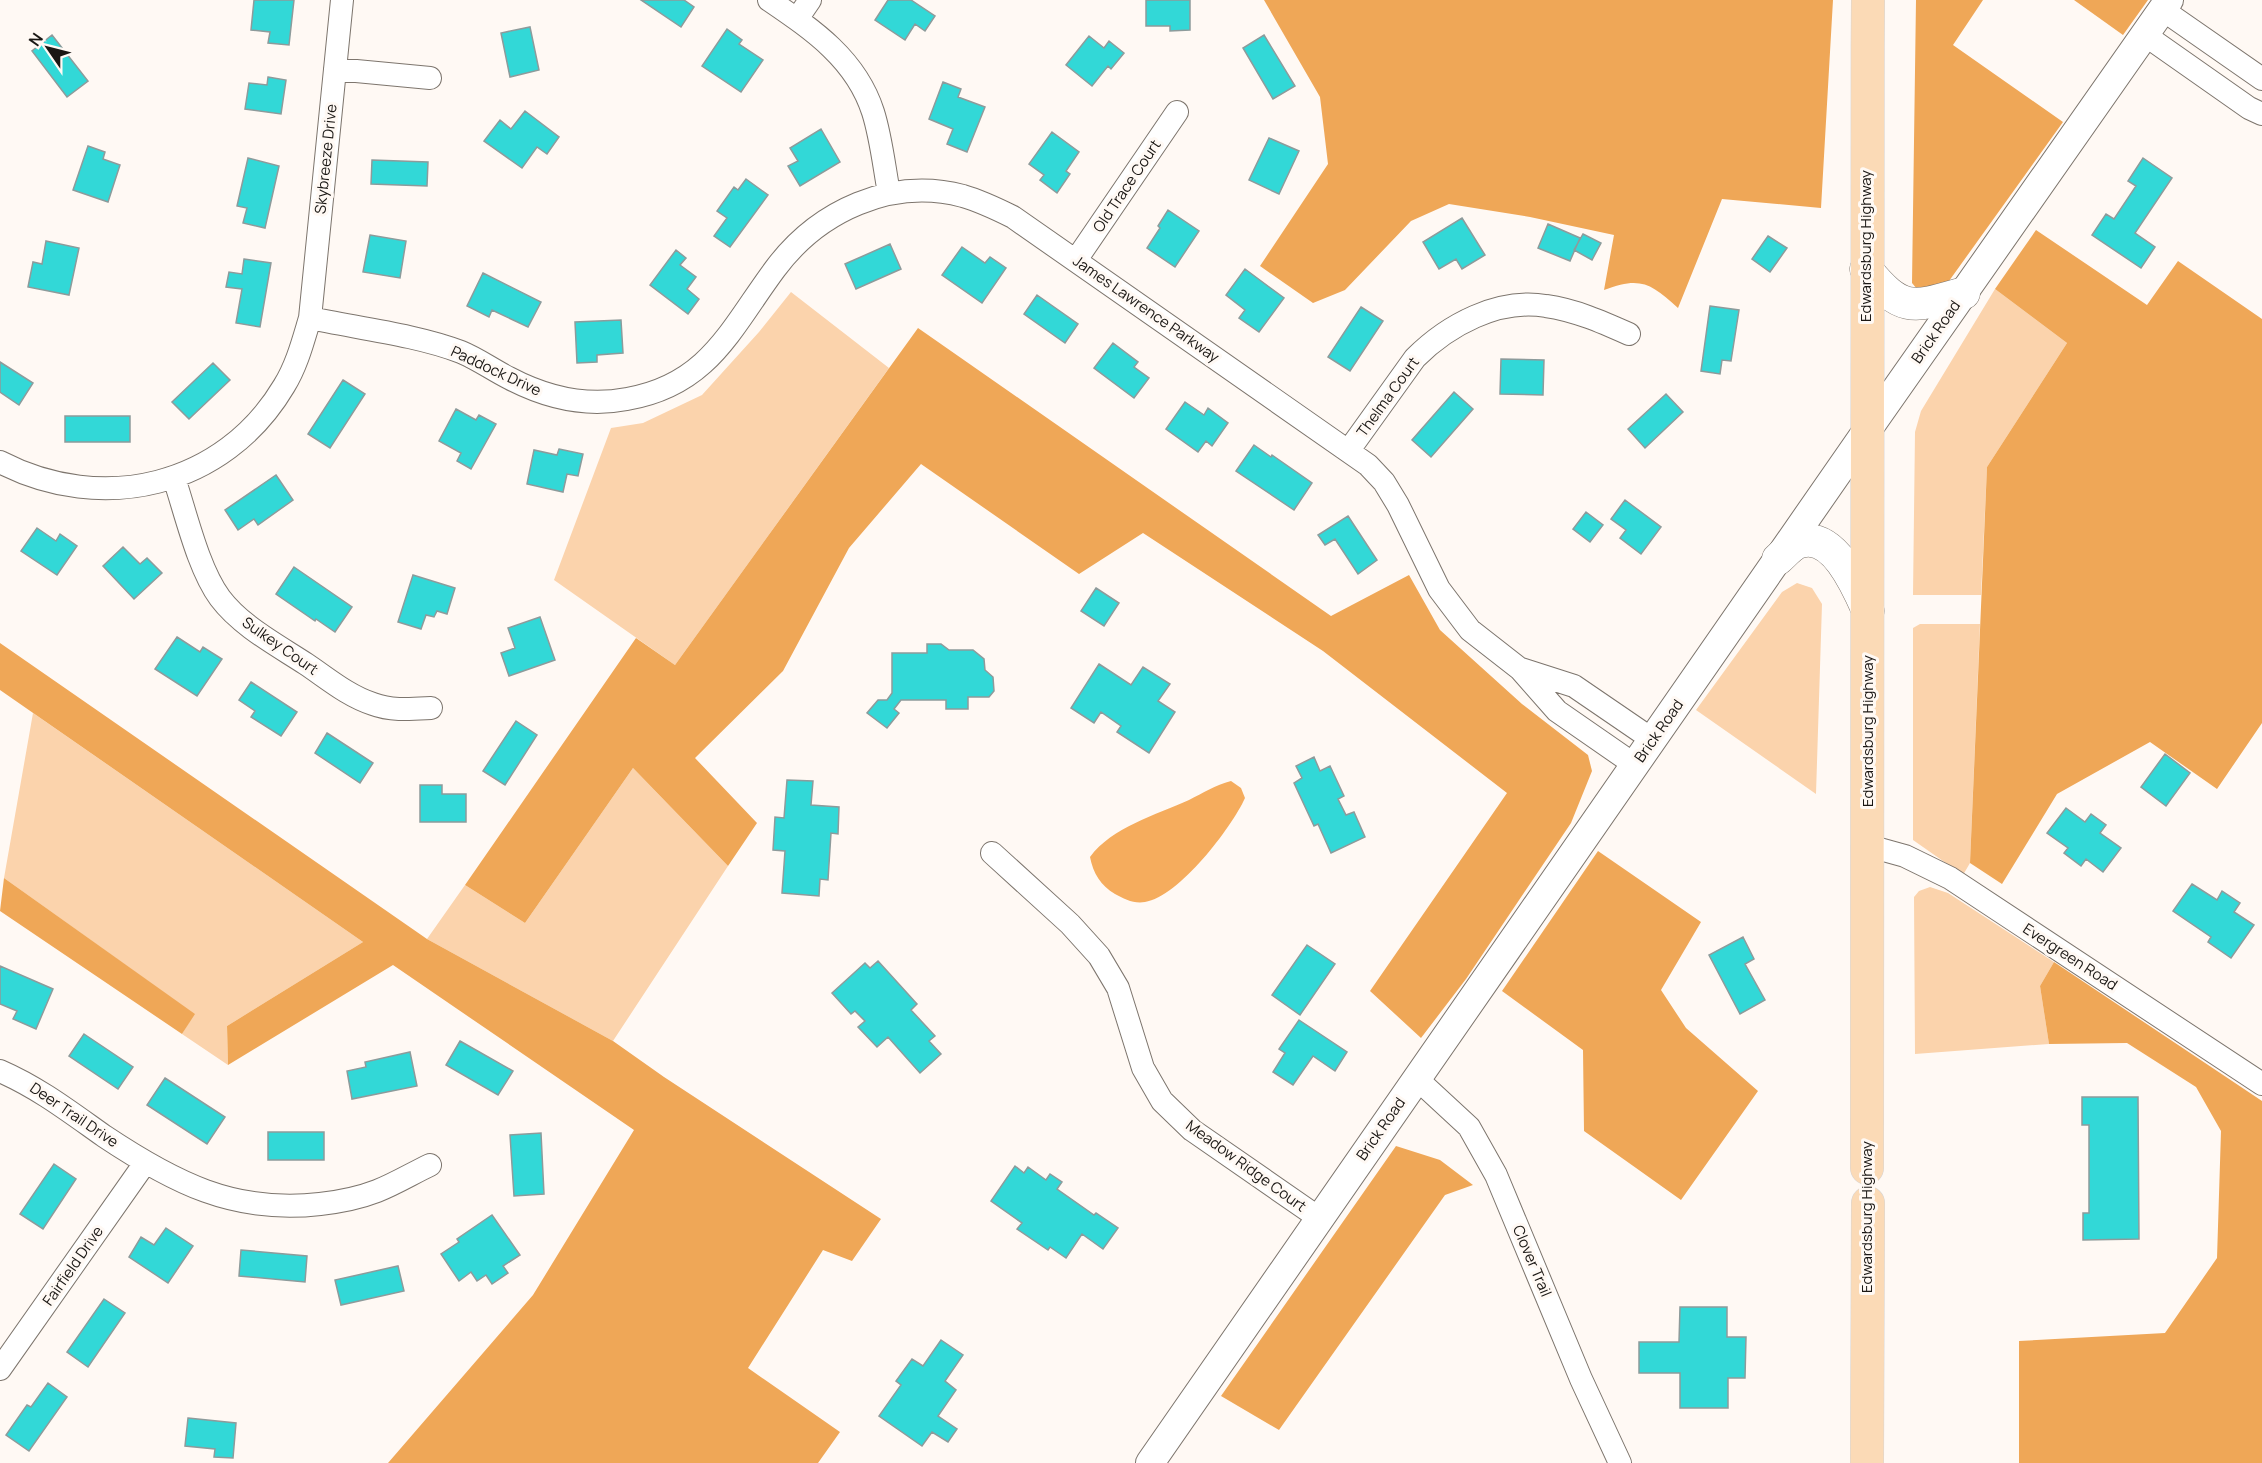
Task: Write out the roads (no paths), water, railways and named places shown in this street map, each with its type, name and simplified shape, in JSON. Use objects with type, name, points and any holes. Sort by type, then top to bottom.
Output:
[{"type":"main road","name":"Edwardsburg Highway","points":[[1867,1463],[1869,846],[1866,269],[1868,0]]},
{"type":"main road","points":[[1866,269],[1883,290],[1894,299],[1907,304],[1933,302],[1964,293]]},
{"type":"main road","points":[[1778,559],[1798,542],[1812,540],[1830,550],[1852,575],[1868,612]]},
{"type":"street","name":"Skybreeze Drive","points":[[0,462],[41,480],[91,489],[125,488],[174,478],[221,453],[248,431],[268,410],[285,385],[294,366],[310,318],[342,0]]},
{"type":"street","points":[[769,0],[839,53],[855,73],[874,114],[889,193]]},
{"type":"street","points":[[796,19],[810,0]]},
{"type":"street","points":[[2166,5],[2262,80]]},
{"type":"street","name":"Brick Road","points":[[1150,1463],[1866,432],[2166,5]]},
{"type":"street","points":[[2145,35],[2249,108],[2262,114]]},
{"type":"street","points":[[335,69],[430,78]]},
{"type":"street","name":"Old Trace Court","points":[[1076,260],[1177,112]]},
{"type":"street","name":"James Lawrence Parkway","points":[[889,193],[936,192],[962,196],[987,204],[1013,217],[1349,450],[1384,482],[1398,504],[1439,589],[1470,630],[1520,669],[1557,711],[1635,765]]},
{"type":"street","name":"Paddock Drive","points":[[310,318],[439,345],[463,353],[531,389],[552,396],[588,401],[626,400],[648,395],[669,386],[708,361],[797,243],[821,223],[844,209],[867,198],[889,193]]},
{"type":"street","name":"Thelma Court","points":[[1349,450],[1415,358],[1451,328],[1476,316],[1502,308],[1544,305],[1584,314],[1629,334]]},
{"type":"street","name":"Sulkey Court","points":[[174,478],[208,579],[219,597],[233,613],[250,627],[344,690],[373,704],[396,709],[431,708]]},
{"type":"street","name":"James Lawrence Parkway","points":[[1520,669],[1574,686],[1653,740]]},
{"type":"street","name":"Evergreen Road","points":[[1869,846],[1905,856],[1950,878],[2262,1084]]},
{"type":"street","name":"Meadow Ridge Court","points":[[992,853],[1070,924],[1099,957],[1118,988],[1143,1068],[1162,1101],[1192,1130],[1319,1218]]},
{"type":"street","name":"Deer Trail Drive","points":[[0,1071],[45,1094],[145,1163],[213,1196],[249,1204],[292,1207],[333,1202],[376,1191],[430,1165]]},
{"type":"street","name":"Clover Trail","points":[[1416,1078],[1469,1127],[1496,1175],[1577,1370],[1620,1463]]},
{"type":"street","name":"Fairfield Drive","points":[[0,1369],[145,1163]]}]
